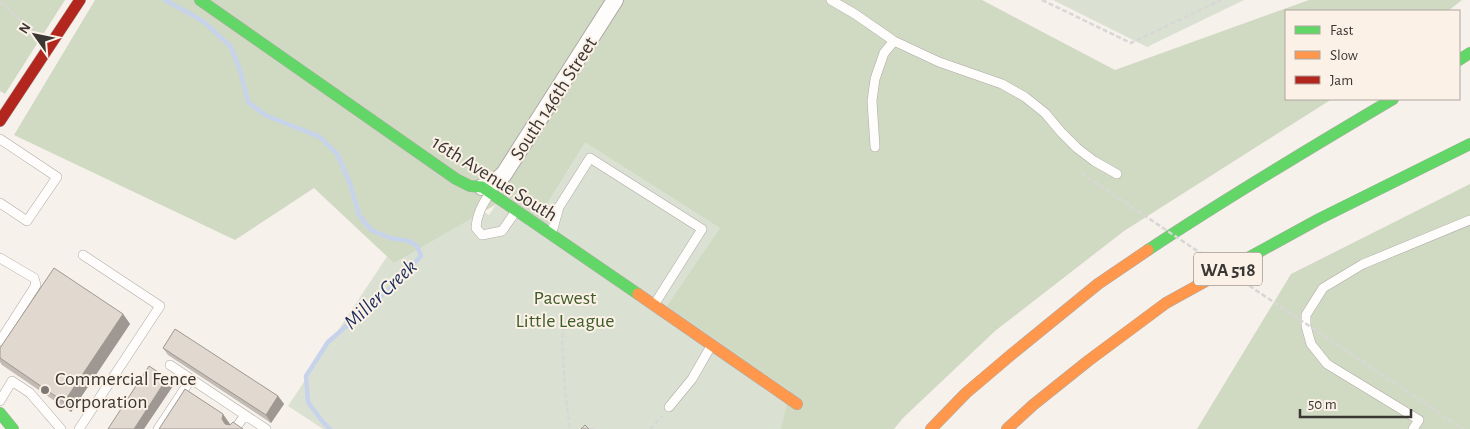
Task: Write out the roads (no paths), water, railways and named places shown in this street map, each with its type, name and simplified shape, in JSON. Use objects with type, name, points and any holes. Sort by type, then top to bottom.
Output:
[{"type":"main road","points":[[0,122],[80,0]]},
{"type":"main road","name":"16th Avenue South","points":[[200,0],[456,179],[470,186],[486,190],[797,404]]},
{"type":"main road","name":"WA 518","points":[[931,429],[966,393],[1005,359],[1098,284],[1194,219],[1391,100]]},
{"type":"main road","name":"WA 518","points":[[1007,429],[1033,405],[1088,361],[1166,303],[1319,219],[1470,144]]},
{"type":"main road","points":[[0,413],[13,429]]},
{"type":"street","name":"South 146th Street","points":[[486,190],[504,174],[615,0]]},
{"type":"lane","points":[[831,0],[894,40],[940,62],[1002,84],[1025,97],[1045,113],[1077,148],[1094,161],[1117,174]]},
{"type":"lane","points":[[875,147],[872,101],[875,79],[884,53],[894,40]]},
{"type":"lane","points":[[0,139],[57,176],[27,221],[0,203]]},
{"type":"lane","points":[[551,235],[559,207],[590,158],[702,229],[654,306]]},
{"type":"lane","points":[[486,190],[477,216],[476,228],[482,235],[502,231],[516,211]]},
{"type":"lane","points":[[1413,429],[1419,420],[1327,364],[1311,344],[1306,326],[1306,315],[1323,288],[1363,264],[1470,220]]},
{"type":"lane","points":[[78,429],[160,306],[83,255]]},
{"type":"lane","points":[[0,341],[36,285],[34,278],[1,260]]},
{"type":"lane","points":[[669,406],[692,379],[711,346]]},
{"type":"lane","points":[[170,365],[266,429]]},
{"type":"lane","points":[[158,429],[191,379]]},
{"type":"lane","points":[[0,401],[12,381],[30,393],[61,429]]},
{"type":"lane","points":[[235,429],[245,415]]},
{"type":"waterway","name":"Miller Creek","points":[[165,0],[203,21],[231,47],[240,70],[248,102],[265,115],[320,137],[337,154],[350,183],[359,215],[371,230],[390,238],[409,241],[417,246],[421,256],[394,285],[328,342],[306,376],[308,402],[330,429]]},
{"type":"place","name":"Commercial Fence Corporation","points":[[45,390]]},
{"type":"park label","name":"Pacwest Little League","points":[[565,308]]}]
